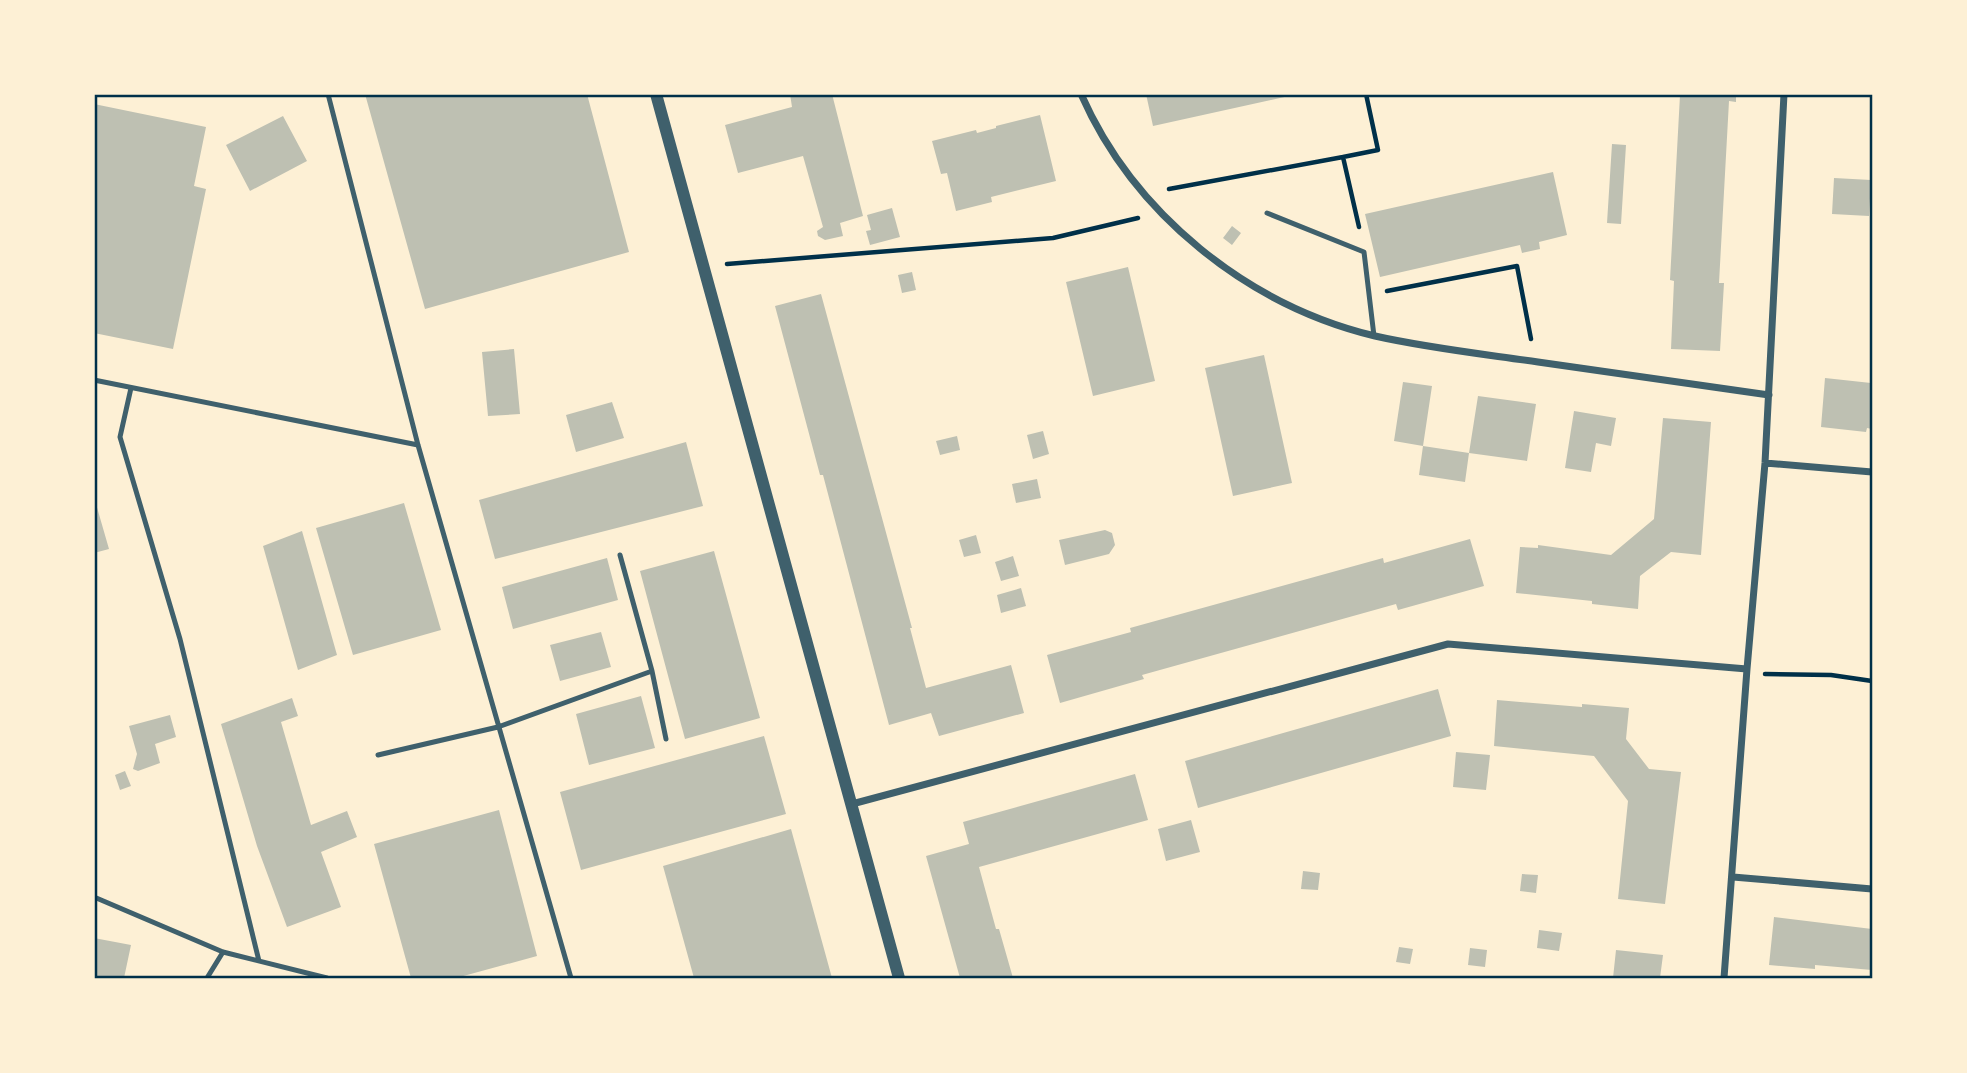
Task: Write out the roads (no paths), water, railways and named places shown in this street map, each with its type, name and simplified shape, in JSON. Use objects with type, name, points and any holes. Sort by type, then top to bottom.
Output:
[{"type":"street","points":[[656,94],[899,978]]},
{"type":"street","points":[[1081,94],[1104,141],[1142,194],[1161,213],[1196,246],[1229,271],[1301,310],[1374,336],[1769,395]]},
{"type":"street","points":[[1724,978],[1765,463],[1784,94]]},
{"type":"street","points":[[1765,463],[1872,472]]},
{"type":"street","points":[[852,804],[1448,644],[1747,669]]},
{"type":"street","points":[[1733,877],[1872,889]]},
{"type":"lane","points":[[328,94],[418,446],[570,978]]},
{"type":"lane","points":[[1267,214],[1364,252],[1374,336]]},
{"type":"lane","points":[[94,380],[418,446]]},
{"type":"lane","points":[[131,388],[120,437],[180,639],[259,961]]},
{"type":"lane","points":[[620,555],[652,671],[666,739]]},
{"type":"lane","points":[[378,755],[498,727],[652,671]]},
{"type":"lane","points":[[94,897],[223,953],[327,978]]},
{"type":"lane","points":[[206,978],[223,953]]}]
